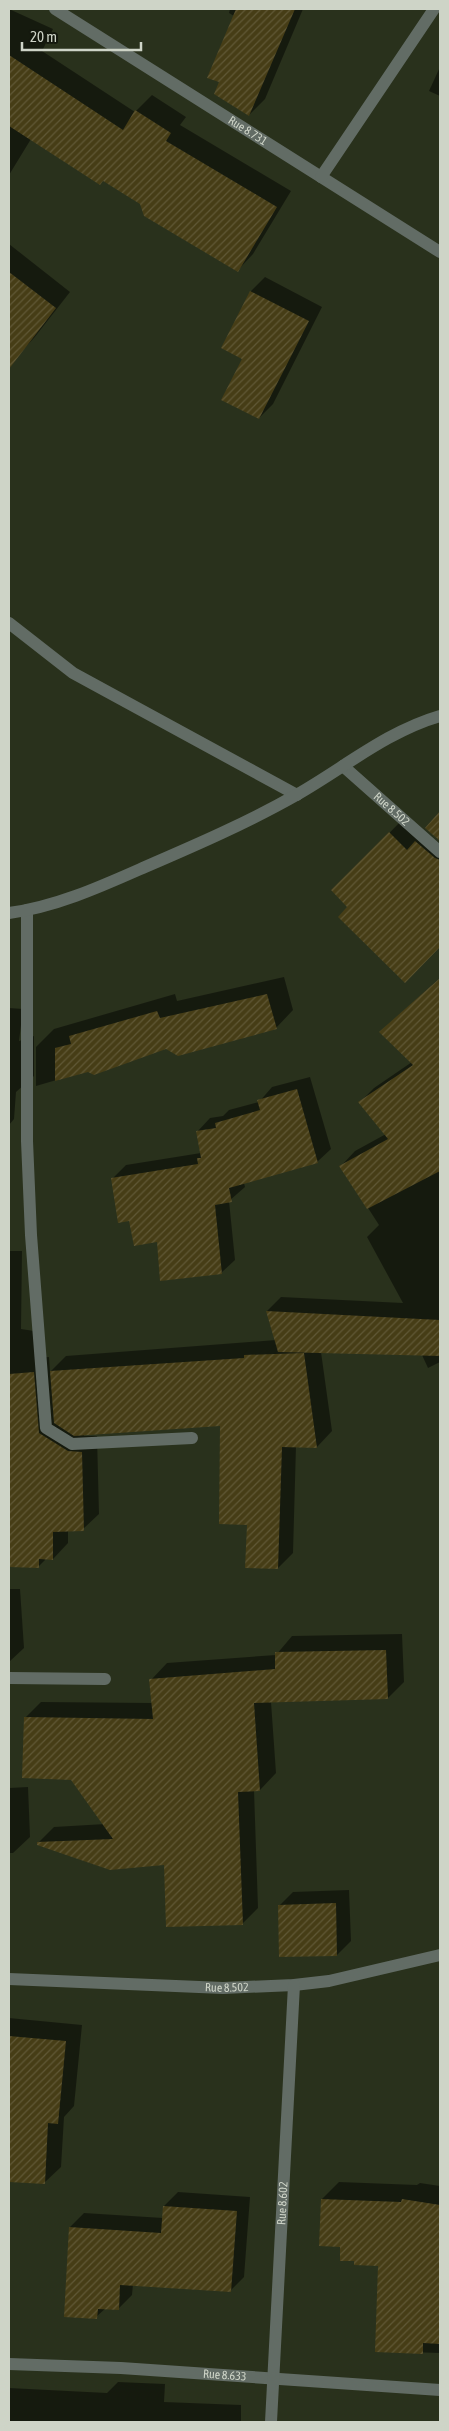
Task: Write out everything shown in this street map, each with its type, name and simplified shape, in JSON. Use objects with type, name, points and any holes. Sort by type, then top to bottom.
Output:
[{"type":"street","name":"Rue 8.731","points":[[55,9],[440,252]]},
{"type":"street","points":[[321,177],[434,9]]},
{"type":"street","points":[[9,623],[73,673],[297,795]]},
{"type":"street","points":[[9,912],[27,910],[97,888],[198,845],[297,795],[397,733],[440,716]]},
{"type":"street","name":"Rue 8.502","points":[[343,766],[440,852]]},
{"type":"street","points":[[27,910],[27,1141],[31,1236],[46,1428],[72,1444],[192,1438]]},
{"type":"street","points":[[9,1678],[105,1679]]},
{"type":"street","name":"Rue 8.502","points":[[9,1979],[223,1988],[294,1985],[329,1981],[440,1956]]},
{"type":"street","name":"Rue 8.602","points":[[271,2422],[294,1985]]},
{"type":"street","name":"Rue 8.633","points":[[9,2364],[122,2368],[440,2390]]},
{"type":"building","points":[[236,9],[295,9],[249,116],[214,94],[219,82],[207,78]]},
{"type":"building","points":[[9,55],[123,130],[135,110],[171,133],[166,141],[277,207],[238,272],[144,216],[140,204],[103,181],[100,185],[9,126]]},
{"type":"building","points":[[9,272],[56,308],[9,369]]},
{"type":"building","points":[[250,291],[309,321],[259,419],[221,400],[242,359],[221,348]]},
{"type":"building","points":[[440,811],[440,841],[425,828]]},
{"type":"building","points":[[389,832],[407,850],[415,841],[440,860],[440,947],[405,983],[338,917],[347,907],[331,890]]},
{"type":"building","points":[[440,978],[440,1171],[367,1209],[339,1166],[388,1139],[358,1102],[413,1065],[379,1032]]},
{"type":"building","points":[[267,994],[277,1029],[178,1056],[166,1049],[94,1075],[88,1072],[55,1081],[55,1048],[71,1044],[69,1036],[157,1011],[160,1018]]},
{"type":"building","points":[[297,1089],[318,1163],[229,1188],[232,1202],[215,1205],[222,1274],[160,1281],[157,1242],[134,1246],[129,1221],[118,1223],[111,1178],[198,1164],[197,1158],[201,1158],[196,1131],[216,1128],[215,1123],[260,1110],[257,1100]]},
{"type":"building","points":[[266,1311],[440,1320],[440,1356],[278,1352]]},
{"type":"building","points":[[304,1353],[317,1448],[282,1447],[278,1569],[245,1568],[247,1525],[219,1524],[220,1426],[74,1436],[54,1423],[50,1371],[244,1358],[244,1355]]},
{"type":"building","points":[[34,1372],[39,1433],[68,1451],[82,1452],[84,1531],[53,1532],[53,1560],[39,1559],[39,1568],[9,1567],[9,1374]]},
{"type":"building","points":[[386,1650],[388,1699],[254,1703],[260,1791],[238,1792],[243,1925],[166,1927],[164,1865],[110,1870],[37,1845],[37,1842],[113,1839],[71,1780],[22,1778],[24,1717],[153,1719],[149,1679],[275,1669],[275,1652]]},
{"type":"building","points":[[336,1903],[337,1956],[279,1957],[278,1905]]},
{"type":"building","points":[[9,2036],[66,2041],[58,2124],[48,2123],[45,2184],[9,2182]]},
{"type":"building","points":[[321,2199],[401,2202],[402,2199],[440,2205],[440,2344],[423,2343],[423,2354],[375,2352],[378,2266],[354,2265],[354,2261],[340,2261],[340,2247],[319,2246]]},
{"type":"building","points":[[163,2206],[237,2211],[231,2292],[120,2285],[119,2310],[98,2309],[97,2319],[64,2317],[69,2227],[161,2233]]}]
